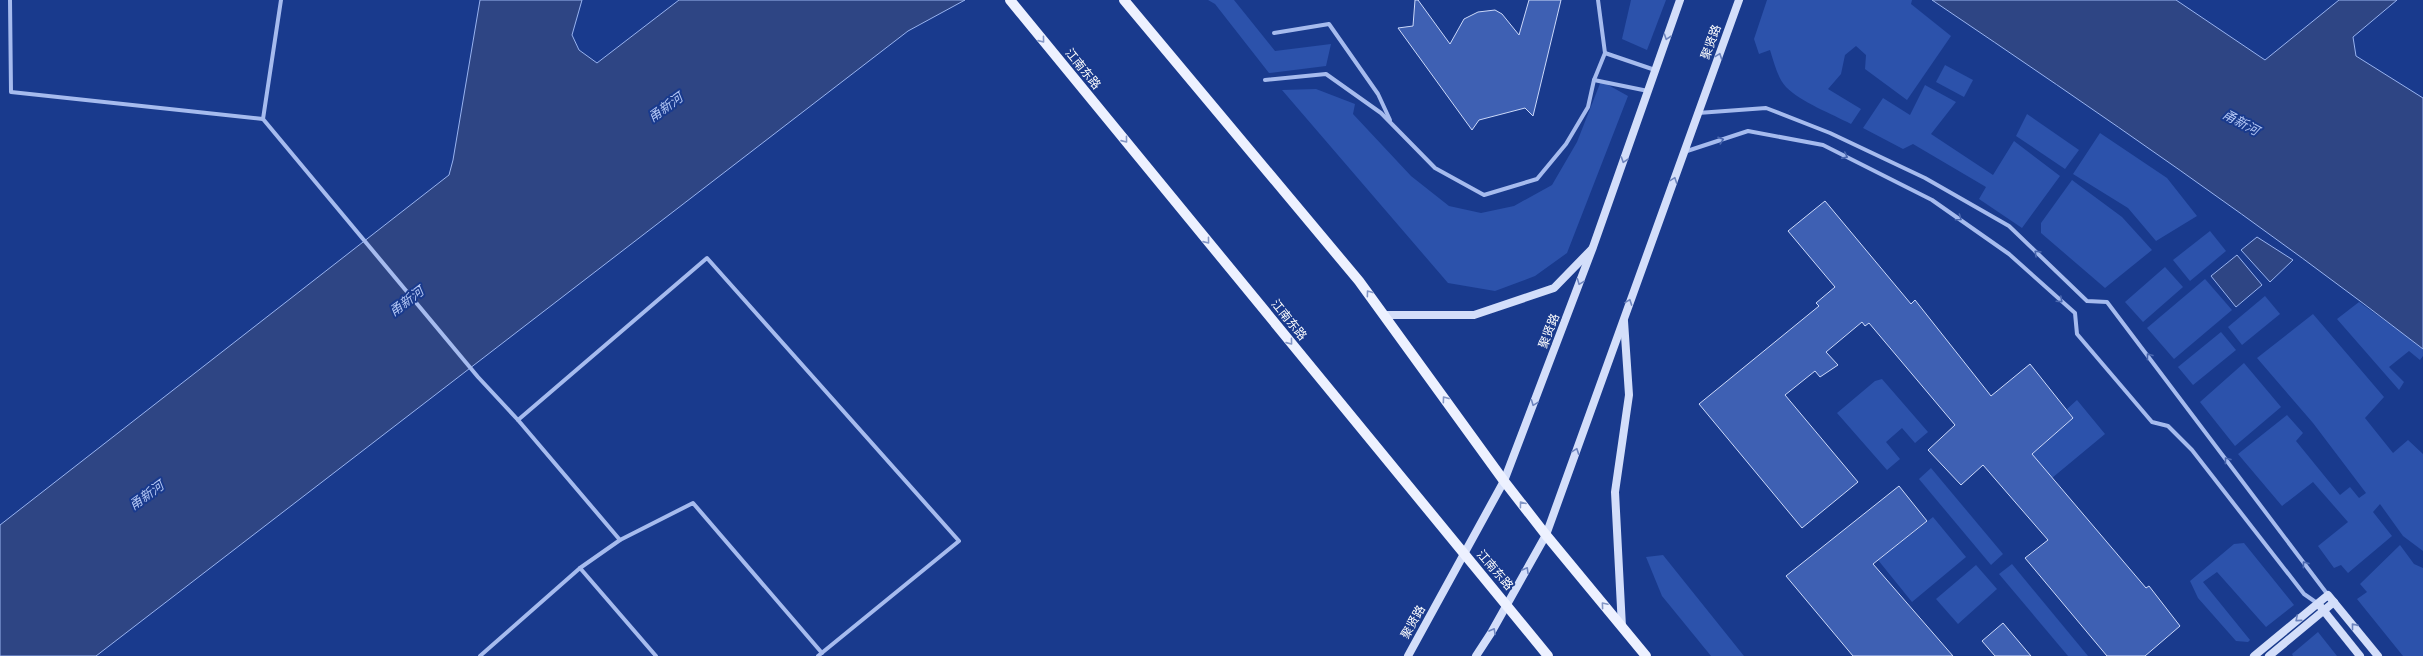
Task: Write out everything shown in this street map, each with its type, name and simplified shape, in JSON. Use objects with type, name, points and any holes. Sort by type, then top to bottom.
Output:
[{"type":"main road","name":"江南东路","points":[[1010,0],[1507,604],[1548,656]]},
{"type":"main road","points":[[1124,0],[1359,281],[1504,481],[1546,535],[1646,656]]},
{"type":"main road","name":"聚贤路","points":[[1408,656],[1504,481],[1594,247],[1680,0]]},
{"type":"main road","name":"聚贤路","points":[[1507,604],[1546,535],[1623,318],[1739,0]]},
{"type":"main road","points":[[1384,316],[1474,315],[1554,288],[1594,247]]},
{"type":"main road","points":[[1622,627],[1615,492],[1630,395],[1623,318]]},
{"type":"main road","points":[[2254,656],[2328,595],[2378,656]]},
{"type":"main road","points":[[2269,656],[2334,602]]},
{"type":"main road","points":[[2317,603],[2360,656]]},
{"type":"main road","points":[[1476,656],[1507,604]]},
{"type":"street","points":[[10,0],[11,92],[263,119],[478,378],[518,420],[620,540]]},
{"type":"street","points":[[263,119],[280,0]]},
{"type":"street","points":[[1265,80],[1326,74],[1381,113],[1435,168],[1484,195],[1537,179],[1566,144],[1588,108],[1594,80],[1605,53],[1598,0]]},
{"type":"street","points":[[1274,32],[1329,24],[1378,94],[1391,123]]},
{"type":"street","points":[[1605,53],[1656,70]]},
{"type":"street","points":[[1594,80],[1648,91]]},
{"type":"street","points":[[1698,113],[1766,108],[1830,133],[1925,178],[2009,226],[2088,301],[2107,302],[2328,595]]},
{"type":"street","points":[[1684,152],[1748,131],[1823,145],[1932,200],[2009,254],[2075,313],[2077,334],[2152,422],[2168,426],[2192,450],[2304,594],[2317,603]]},
{"type":"street","points":[[518,420],[707,258],[959,541],[818,656]]},
{"type":"street","points":[[480,656],[580,568],[620,540],[693,503],[822,653]]},
{"type":"street","points":[[580,568],[656,656]]},
{"type":"shaded area","points":[[1208,0],[1234,0],[1275,51],[1331,44],[1326,66],[1269,73],[1215,4]]},
{"type":"shaded area","points":[[1631,0],[1666,0],[1647,50],[1622,39]]},
{"type":"shaded area","points":[[1767,0],[1912,0],[1911,4],[1951,36],[1907,100],[1865,69],[1866,55],[1856,46],[1845,55],[1841,74],[1828,89],[1861,109],[1851,124],[1808,103],[1792,92],[1780,79],[1770,50],[1759,54],[1754,39]]},
{"type":"shaded area","points":[[1945,65],[1973,80],[1964,97],[1936,82]]},
{"type":"shaded area","points":[[1601,81],[1628,96],[1567,253],[1535,276],[1495,291],[1448,283],[1282,90],[1316,89],[1355,104],[1353,114],[1411,176],[1449,206],[1481,213],[1514,206],[1552,185],[1577,142]]},
{"type":"shaded area","points":[[1925,85],[1956,102],[1931,134],[1993,175],[2014,141],[2060,176],[2022,228],[1979,199],[1986,187],[1913,144],[1903,149],[1863,128],[1883,98],[1910,115]]},
{"type":"shaded area","points":[[2027,114],[2079,150],[2065,169],[2016,136]]},
{"type":"shaded area","points":[[2100,133],[2167,178],[2197,216],[2156,241],[2128,208],[2073,174]]},
{"type":"shaded area","points":[[2072,180],[2122,217],[2152,250],[2105,288],[2041,233],[2041,223]]},
{"type":"shaded area","points":[[2210,231],[2226,251],[2190,281],[2173,260]]},
{"type":"shaded area","points":[[2165,267],[2183,287],[2143,322],[2125,302]]},
{"type":"shaded area","points":[[2205,279],[2232,310],[2174,359],[2147,328]]},
{"type":"shaded area","points":[[2265,296],[2280,314],[2242,345],[2228,327]]},
{"type":"shaded area","points":[[2359,302],[2423,348],[2423,356],[2420,360],[2409,351],[2389,367],[2404,382],[2399,390],[2337,319]]},
{"type":"shaded area","points":[[2313,314],[2384,397],[2365,418],[2393,453],[2408,440],[2423,454],[2423,551],[2403,536],[2380,504],[2373,512],[2392,536],[2348,573],[2341,565],[2334,568],[2318,546],[2348,522],[2313,482],[2282,506],[2238,454],[2287,415],[2303,433],[2296,441],[2340,495],[2350,487],[2359,498],[2366,493],[2313,423],[2257,358]]},
{"type":"shaded area","points":[[2221,332],[2236,350],[2193,385],[2178,367]]},
{"type":"shaded area","points":[[2244,363],[2281,407],[2235,446],[2200,402]]},
{"type":"shaded area","points":[[1882,379],[1928,432],[1915,443],[1902,428],[1886,442],[1900,459],[1887,470],[1837,413],[1875,381]]},
{"type":"shaded area","points":[[2077,400],[2105,434],[2052,478],[2032,454],[2073,418],[2067,409]]},
{"type":"shaded area","points":[[1931,468],[2003,554],[1991,565],[1919,479]]},
{"type":"shaded area","points":[[1933,517],[1966,557],[1912,602],[1878,560]]},
{"type":"shaded area","points":[[2244,543],[2294,605],[2266,627],[2217,572],[2203,582],[2250,640],[2248,642],[2236,641],[2198,598],[2190,581],[2234,544]]},
{"type":"shaded area","points":[[2400,545],[2414,564],[2423,568],[2423,656],[2403,656],[2357,599],[2367,592],[2360,584]]},
{"type":"shaded area","points":[[1663,555],[1744,656],[1711,656],[1662,596],[1646,557]]},
{"type":"shaded area","points":[[2012,564],[2088,656],[2068,656],[1999,574]]},
{"type":"shaded area","points":[[1976,565],[1997,589],[1958,624],[1936,599]]},
{"type":"shaded area","points":[[2318,632],[2337,656],[2293,656],[2292,654]]},
{"type":"water","name":"甬新河","points":[[480,0],[582,0],[572,35],[579,50],[597,63],[679,0],[965,0],[908,31],[96,656],[0,656],[0,525],[449,175],[453,160]]},
{"type":"water","name":"甬新河","points":[[1932,0],[2176,0],[2265,60],[2339,0],[2397,0],[2353,37],[2356,56],[2423,98],[2423,349],[2303,258],[2242,214],[2056,84]]},
{"type":"water","points":[[2257,237],[2293,260],[2270,282],[2241,250]]},
{"type":"water","points":[[2237,255],[2262,285],[2236,307],[2211,276]]},
{"type":"building","points":[[1415,0],[1418,0],[1450,44],[1464,19],[1478,12],[1495,10],[1502,14],[1519,35],[1529,0],[1561,0],[1533,116],[1525,108],[1479,120],[1472,130],[1398,28],[1413,26]]},
{"type":"building","points":[[1825,201],[1911,304],[1915,300],[1991,396],[2030,364],[2073,418],[2032,454],[2146,588],[2149,586],[2180,626],[2145,656],[2107,656],[2025,558],[2048,540],[1983,465],[1961,485],[1928,450],[1955,425],[1869,323],[1865,326],[1862,322],[1826,352],[1838,365],[1820,377],[1815,371],[1785,395],[1858,482],[1802,528],[1699,404],[1819,306],[1816,303],[1835,287],[1788,231]]},
{"type":"building","points":[[1899,486],[1927,521],[1873,564],[1953,656],[1853,656],[1786,576]]},
{"type":"building","points":[[2003,623],[2031,656],[1995,656],[1982,641]]}]
